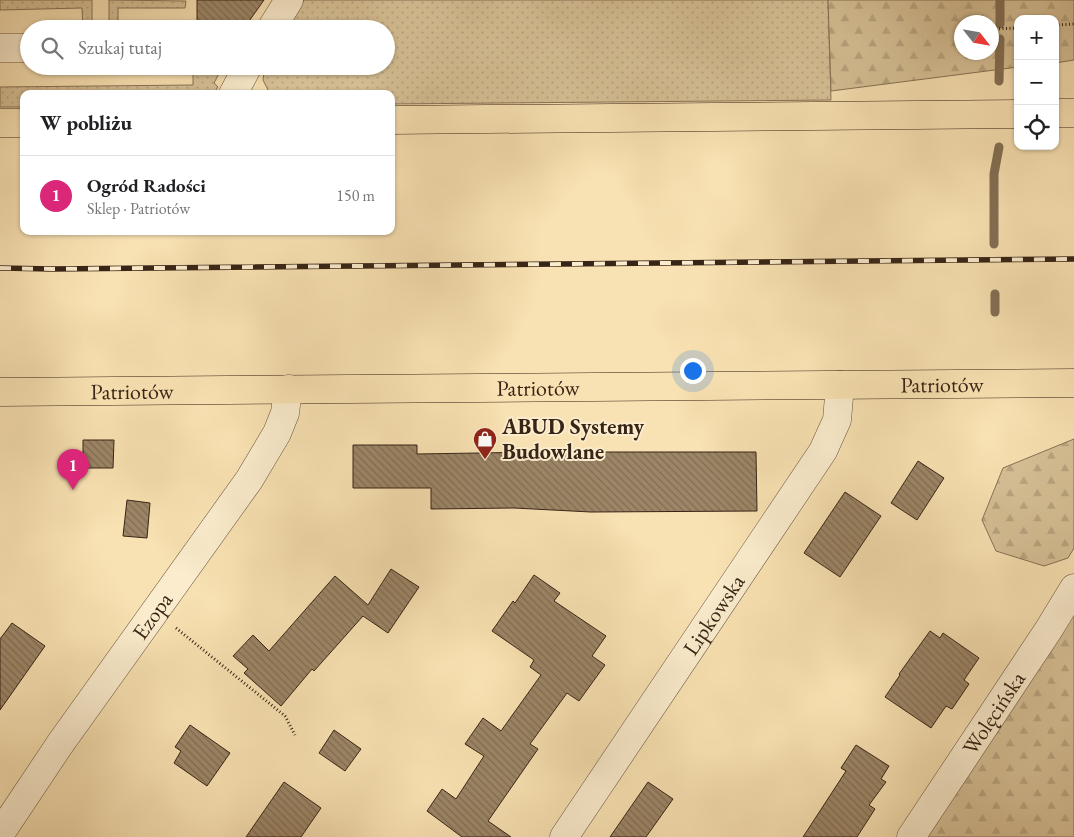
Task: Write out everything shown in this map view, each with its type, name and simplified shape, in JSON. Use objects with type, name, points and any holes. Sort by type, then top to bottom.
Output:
[{"type":"main road","points":[[1059,113],[1074,113]]},
{"type":"main road","points":[[395,120],[1014,114]]},
{"type":"main road","points":[[0,123],[20,123]]},
{"type":"main road","name":"Patriotów","points":[[0,392],[1074,383]]},
{"type":"street","points":[[276,20],[288,0]]},
{"type":"street","points":[[0,48],[20,48]]},
{"type":"street","points":[[235,90],[243,75]]},
{"type":"street","name":"Lipkowska","points":[[564,837],[823,451],[837,420],[840,385]]},
{"type":"street","name":"Ezopa","points":[[0,834],[60,744],[156,612],[268,451],[285,413],[288,389]]},
{"type":"street","name":"Wolęcińska","points":[[911,837],[1049,629],[1074,588]]},
{"type":"path","points":[[1059,25],[1074,24]]},
{"type":"path","points":[[999,29],[1014,28]]},
{"type":"path","points":[[156,612],[285,716],[295,734]]},
{"type":"green space","points":[[0,0],[92,0],[92,20],[83,20],[82,8],[0,10]]},
{"type":"green space","points":[[109,0],[186,1],[185,8],[118,8],[118,20],[109,20]]},
{"type":"green space","points":[[304,0],[828,0],[831,100],[395,104],[395,90],[268,90],[263,80],[264,75],[395,75],[395,20],[292,20]]},
{"type":"green space","points":[[828,0],[1074,0],[1074,60],[1059,62],[1059,15],[1014,15],[1014,68],[831,91]]},
{"type":"green space","points":[[193,75],[218,75],[214,83],[218,87],[216,90],[20,90],[20,107],[0,107],[0,87],[193,85]]},
{"type":"green space","points":[[1074,439],[1074,548],[1068,558],[1044,566],[996,551],[982,520],[1003,468]]},
{"type":"green space","points":[[1074,603],[1074,837],[923,837]]},
{"type":"building","points":[[197,0],[264,0],[250,20],[197,20]]},
{"type":"building","points":[[83,440],[114,440],[113,468],[83,468]]},
{"type":"building","points":[[353,445],[417,445],[417,454],[756,452],[757,511],[591,512],[514,508],[431,509],[431,488],[353,488]]},
{"type":"building","points":[[918,461],[944,478],[917,520],[891,503]]},
{"type":"building","points":[[845,492],[881,516],[840,577],[804,553]]},
{"type":"building","points":[[127,500],[150,503],[147,538],[123,536]]},
{"type":"building","points":[[391,569],[419,587],[388,633],[363,616],[314,671],[312,669],[281,706],[244,673],[248,669],[233,656],[253,635],[269,651],[335,576],[368,605]]},
{"type":"building","points":[[534,575],[560,593],[554,601],[606,636],[592,656],[605,665],[579,701],[567,693],[530,744],[538,749],[488,821],[511,837],[462,837],[427,811],[442,789],[456,799],[484,756],[465,744],[483,718],[501,731],[541,675],[530,667],[534,660],[492,631],[513,601],[515,603]]},
{"type":"building","points":[[12,623],[45,646],[0,710],[0,639]]},
{"type":"building","points":[[930,631],[940,638],[943,633],[979,658],[964,680],[969,684],[952,709],[946,706],[931,728],[885,697]]},
{"type":"building","points":[[190,725],[230,753],[207,786],[174,763],[181,751],[175,747]]},
{"type":"building","points":[[334,730],[361,749],[345,771],[319,753]]},
{"type":"building","points":[[856,745],[889,766],[881,779],[886,782],[869,805],[875,809],[857,837],[803,837],[846,771],[841,768]]},
{"type":"building","points":[[284,782],[321,808],[301,837],[246,837]]},
{"type":"building","points":[[648,782],[673,799],[646,837],[610,837]]},
{"type":"waterway","points":[[1000,0],[1000,24]]},
{"type":"waterway","points":[[999,81],[1000,39]]},
{"type":"waterway","points":[[994,244],[994,174],[999,147]]},
{"type":"waterway","points":[[995,294],[995,312]]},
{"type":"railway","points":[[0,268],[1074,259]]},
{"type":"place","name":"ABUD Systemy Budowlane","points":[[485,460]]},
{"type":"place","name":"Ogród Radości","points":[[73,490]]}]
